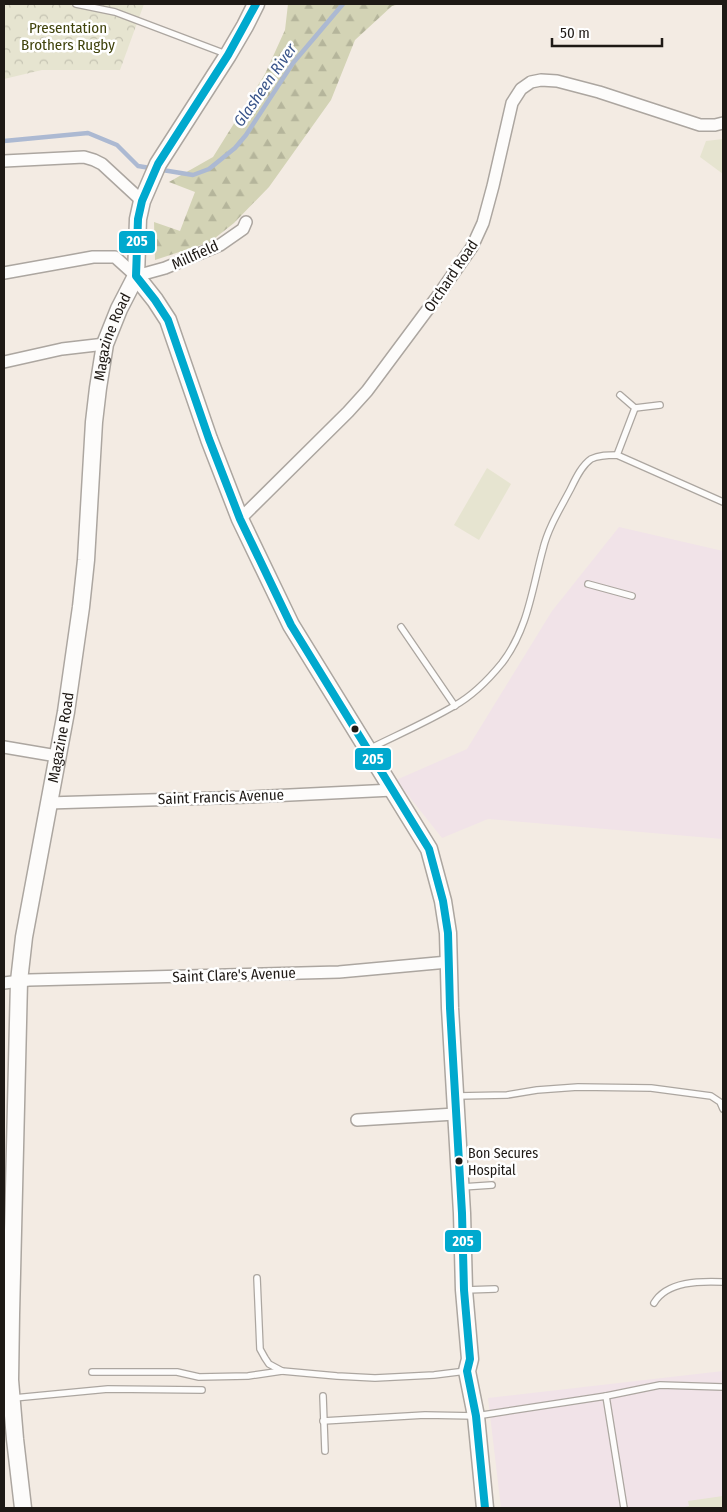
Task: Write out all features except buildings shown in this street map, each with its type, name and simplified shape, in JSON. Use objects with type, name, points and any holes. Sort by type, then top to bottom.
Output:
[{"type":"main road","name":"Magazine Road","points":[[23,1508],[9,1440],[12,1398],[9,1221],[12,982],[24,937],[66,712],[82,607],[94,422],[98,388],[105,344],[119,309],[136,276],[138,219],[142,201],[158,164],[228,55],[256,4]]},
{"type":"main road","points":[[136,276],[168,320],[209,439],[240,520],[291,625],[429,849],[436,871],[446,916],[464,1290],[471,1362],[467,1371],[476,1416],[485,1508]]},
{"type":"street","name":"Orchard Road","points":[[240,520],[367,391],[472,247],[480,231],[493,186],[512,103],[521,89],[531,82],[540,80],[557,81],[608,95],[700,125],[723,123]]},
{"type":"street","points":[[4,161],[84,158],[94,160],[102,164],[142,201]]},
{"type":"street","name":"Millfield","points":[[136,276],[165,268],[220,245],[243,229],[246,222]]},
{"type":"street","points":[[4,274],[93,257],[115,257],[136,276]]},
{"type":"street","points":[[4,362],[62,349],[105,344]]},
{"type":"street","points":[[4,747],[57,756]]},
{"type":"street","name":"Saint Francis Avenue","points":[[48,803],[249,797],[393,790]]},
{"type":"street","name":"Saint Clare's Avenue","points":[[12,982],[339,972],[448,962]]},
{"type":"street","points":[[357,1120],[455,1114]]},
{"type":"lane","points":[[76,4],[115,12],[228,55]]},
{"type":"lane","points":[[620,395],[635,408],[660,405]]},
{"type":"lane","points":[[617,455],[635,408]]},
{"type":"lane","points":[[369,749],[455,706],[491,675],[515,645],[527,613],[543,547],[553,523],[583,467],[592,459],[604,455],[617,455],[723,502]]},
{"type":"lane","points":[[588,584],[632,596]]},
{"type":"lane","points":[[401,627],[455,706]]},
{"type":"lane","points":[[455,1096],[507,1095],[537,1090],[578,1088],[651,1088],[711,1096],[720,1102],[723,1109]]},
{"type":"lane","points":[[460,1187],[492,1185]]},
{"type":"lane","points":[[257,1278],[260,1349],[269,1364],[282,1371]]},
{"type":"lane","points":[[654,1303],[665,1290],[692,1283],[723,1282]]},
{"type":"lane","points":[[464,1290],[495,1289]]},
{"type":"lane","points":[[92,1372],[177,1372],[199,1377],[248,1376],[282,1371],[375,1378],[467,1371]]},
{"type":"lane","points":[[323,1421],[425,1415],[476,1416],[606,1396],[660,1385],[723,1387]]},
{"type":"lane","points":[[12,1398],[108,1389],[202,1390]]},
{"type":"lane","points":[[323,1396],[325,1451]]},
{"type":"lane","points":[[606,1396],[624,1508]]},
{"type":"shaded area","points":[[619,527],[723,551],[723,839],[488,819],[442,838],[396,780],[467,749],[552,611]]},
{"type":"shaded area","points":[[723,1371],[723,1508],[501,1508],[488,1398]]},
{"type":"green space","name":"Presentation Brothers Rugby","points":[[4,4],[144,4],[120,70],[42,70],[4,79]]},
{"type":"green space","points":[[288,4],[400,4],[392,6],[355,40],[331,100],[269,187],[234,223],[210,242],[155,260],[154,222],[180,231],[195,192],[169,182],[213,157],[265,74],[285,30]]},
{"type":"green space","points":[[723,139],[723,174],[700,157],[706,141]]},
{"type":"green space","points":[[487,468],[511,484],[479,540],[454,525]]},
{"type":"green space","points":[[723,1496],[723,1508],[685,1508],[689,1506],[688,1501]]},
{"type":"waterway","name":"Glasheen River","points":[[4,141],[88,133],[117,145],[138,166],[193,175],[209,169],[235,148],[246,135],[293,63],[343,4]]},
{"type":"transit line","name":"205","points":[[256,4],[228,55],[158,164],[142,201],[138,219],[136,276],[168,320],[209,439],[240,519],[291,625],[429,849],[443,901],[448,933],[464,1290],[470,1359],[467,1371],[476,1416],[485,1508]]},
{"type":"place","name":"Bon Secures Hospital","points":[[459,1161]]}]
